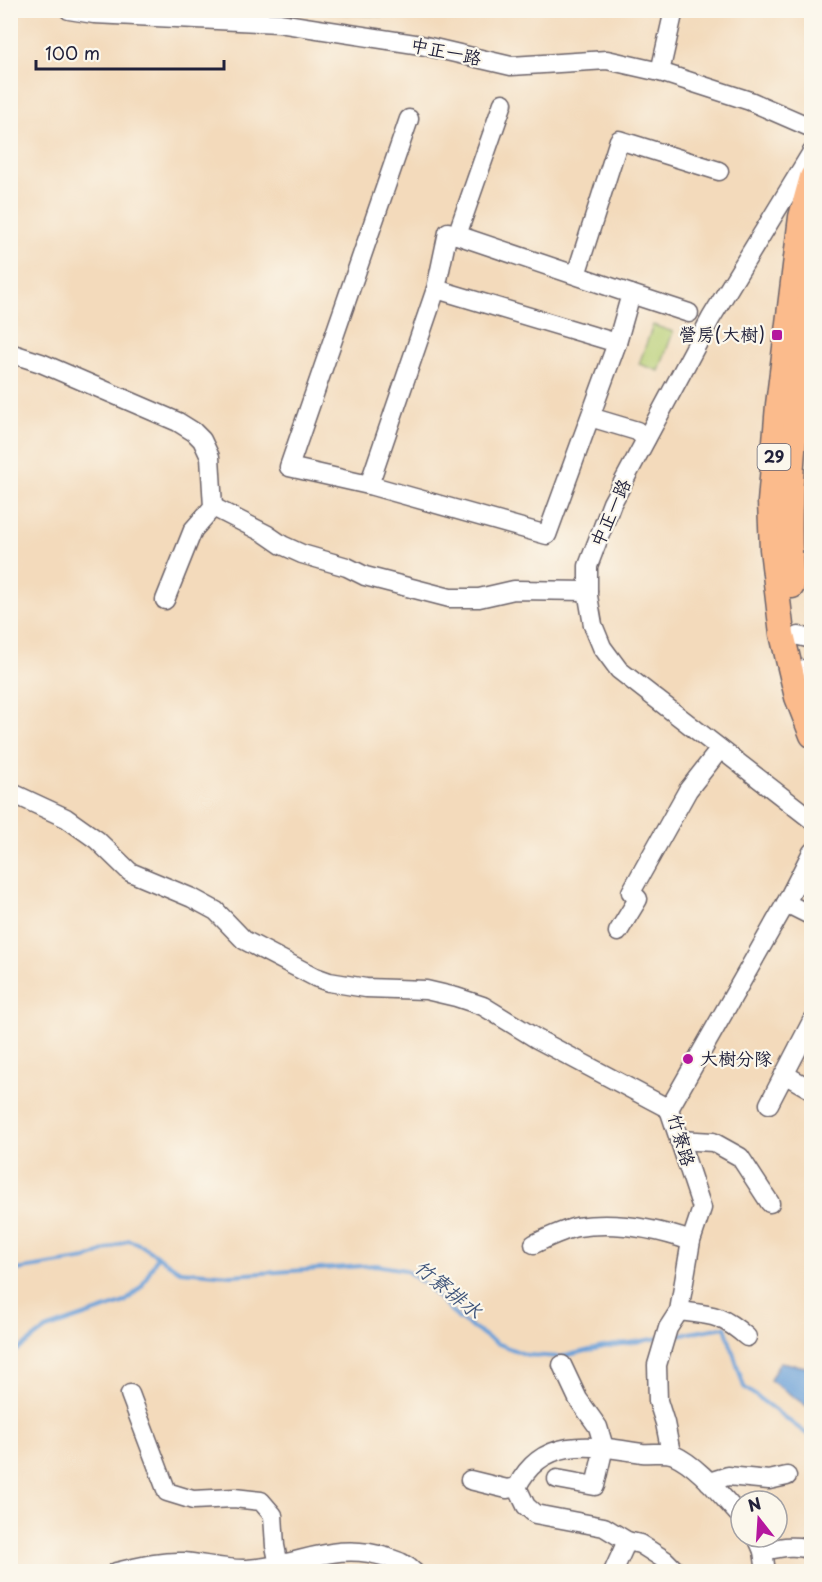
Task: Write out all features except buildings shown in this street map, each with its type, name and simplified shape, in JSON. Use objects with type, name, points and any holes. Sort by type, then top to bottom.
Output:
[{"type":"main road","name":"29","points":[[812,177],[801,217],[778,405],[770,502],[772,549],[782,634],[797,697],[812,735]]},
{"type":"main road","name":"29","points":[[809,676],[805,637],[790,556],[791,462],[812,281]]},
{"type":"street","name":"中正一路","points":[[69,10],[94,14],[279,23],[421,45],[511,66],[607,60],[660,72],[750,101],[812,128]]},
{"type":"street","points":[[660,72],[674,10]]},
{"type":"street","points":[[458,235],[503,103]]},
{"type":"street","points":[[409,119],[289,467],[369,485],[547,535],[617,344],[631,294]]},
{"type":"street","points":[[576,275],[619,140],[720,171]]},
{"type":"street","name":"中正一路","points":[[812,152],[711,318],[612,503],[588,566],[588,591],[593,625],[602,647],[619,670],[812,820]]},
{"type":"street","points":[[369,485],[436,289],[448,232],[689,313]]},
{"type":"street","points":[[436,289],[617,344]]},
{"type":"street","points":[[10,353],[41,363],[178,422],[202,440],[210,457],[213,507],[193,530],[165,600]]},
{"type":"street","points":[[590,417],[637,431],[646,439]]},
{"type":"street","points":[[213,507],[302,554],[347,567],[365,576],[450,598],[479,598],[514,590],[588,591]]},
{"type":"street","points":[[618,932],[638,899],[631,892],[688,790],[720,749]]},
{"type":"street","points":[[10,792],[66,818],[97,840],[130,872],[192,898],[216,911],[244,940],[315,977],[329,982],[366,988],[426,990],[483,1006],[537,1039],[669,1109]]},
{"type":"street","name":"竹寮路","points":[[671,1453],[658,1401],[657,1365],[665,1336],[679,1311],[691,1241],[702,1208],[669,1109],[786,903],[812,852]]},
{"type":"street","points":[[786,903],[812,916]]},
{"type":"street","points":[[769,1104],[812,1021]]},
{"type":"street","points":[[784,1074],[812,1090]]},
{"type":"street","points":[[679,1140],[714,1142],[740,1157],[770,1203]]},
{"type":"street","points":[[534,1244],[575,1227],[605,1225],[637,1226],[660,1230],[691,1241]]},
{"type":"street","points":[[679,1311],[719,1317],[730,1322],[747,1336]]},
{"type":"street","points":[[557,1479],[595,1486],[604,1447],[598,1427],[578,1399],[562,1365]]},
{"type":"street","points":[[130,1394],[167,1492],[193,1500],[234,1498],[261,1501],[273,1515],[279,1565]]},
{"type":"street","points":[[470,1480],[507,1489],[517,1487],[528,1469],[540,1458],[559,1449],[590,1445],[654,1455],[671,1453],[709,1482],[729,1504]]},
{"type":"street","points":[[709,1482],[728,1476],[769,1480],[787,1476]]},
{"type":"street","points":[[517,1487],[526,1506],[535,1514],[604,1527],[627,1541],[640,1544],[665,1560],[677,1572]]},
{"type":"street","points":[[613,1572],[627,1541]]},
{"type":"street","points":[[789,1547],[806,1548],[812,1551]]},
{"type":"street","points":[[761,1549],[766,1572]]},
{"type":"street","points":[[116,1572],[149,1564],[181,1562],[246,1569],[279,1565],[340,1550],[369,1551],[405,1563],[414,1572]]},
{"type":"green space","points":[[383,10],[381,16],[315,11]]},
{"type":"green space","points":[[653,325],[673,332],[659,371],[639,364]]},
{"type":"water","points":[[780,1362],[811,1368],[811,1409],[770,1380]]},
{"type":"waterway","name":"竹寮排水","points":[[10,1271],[86,1259],[129,1240],[141,1245],[180,1271],[232,1275],[376,1265],[405,1270],[427,1286],[459,1319],[496,1343],[527,1355],[560,1357],[660,1338]]},
{"type":"waterway","points":[[10,1353],[18,1350],[46,1329],[125,1302],[142,1286],[157,1257]]},
{"type":"waterway","name":"竹寮排水","points":[[671,1336],[725,1327],[744,1387],[812,1438]]},
{"type":"place","name":"營房(大樹)","points":[[777,335]]},
{"type":"place","name":"大樹分隊","points":[[688,1059]]}]
